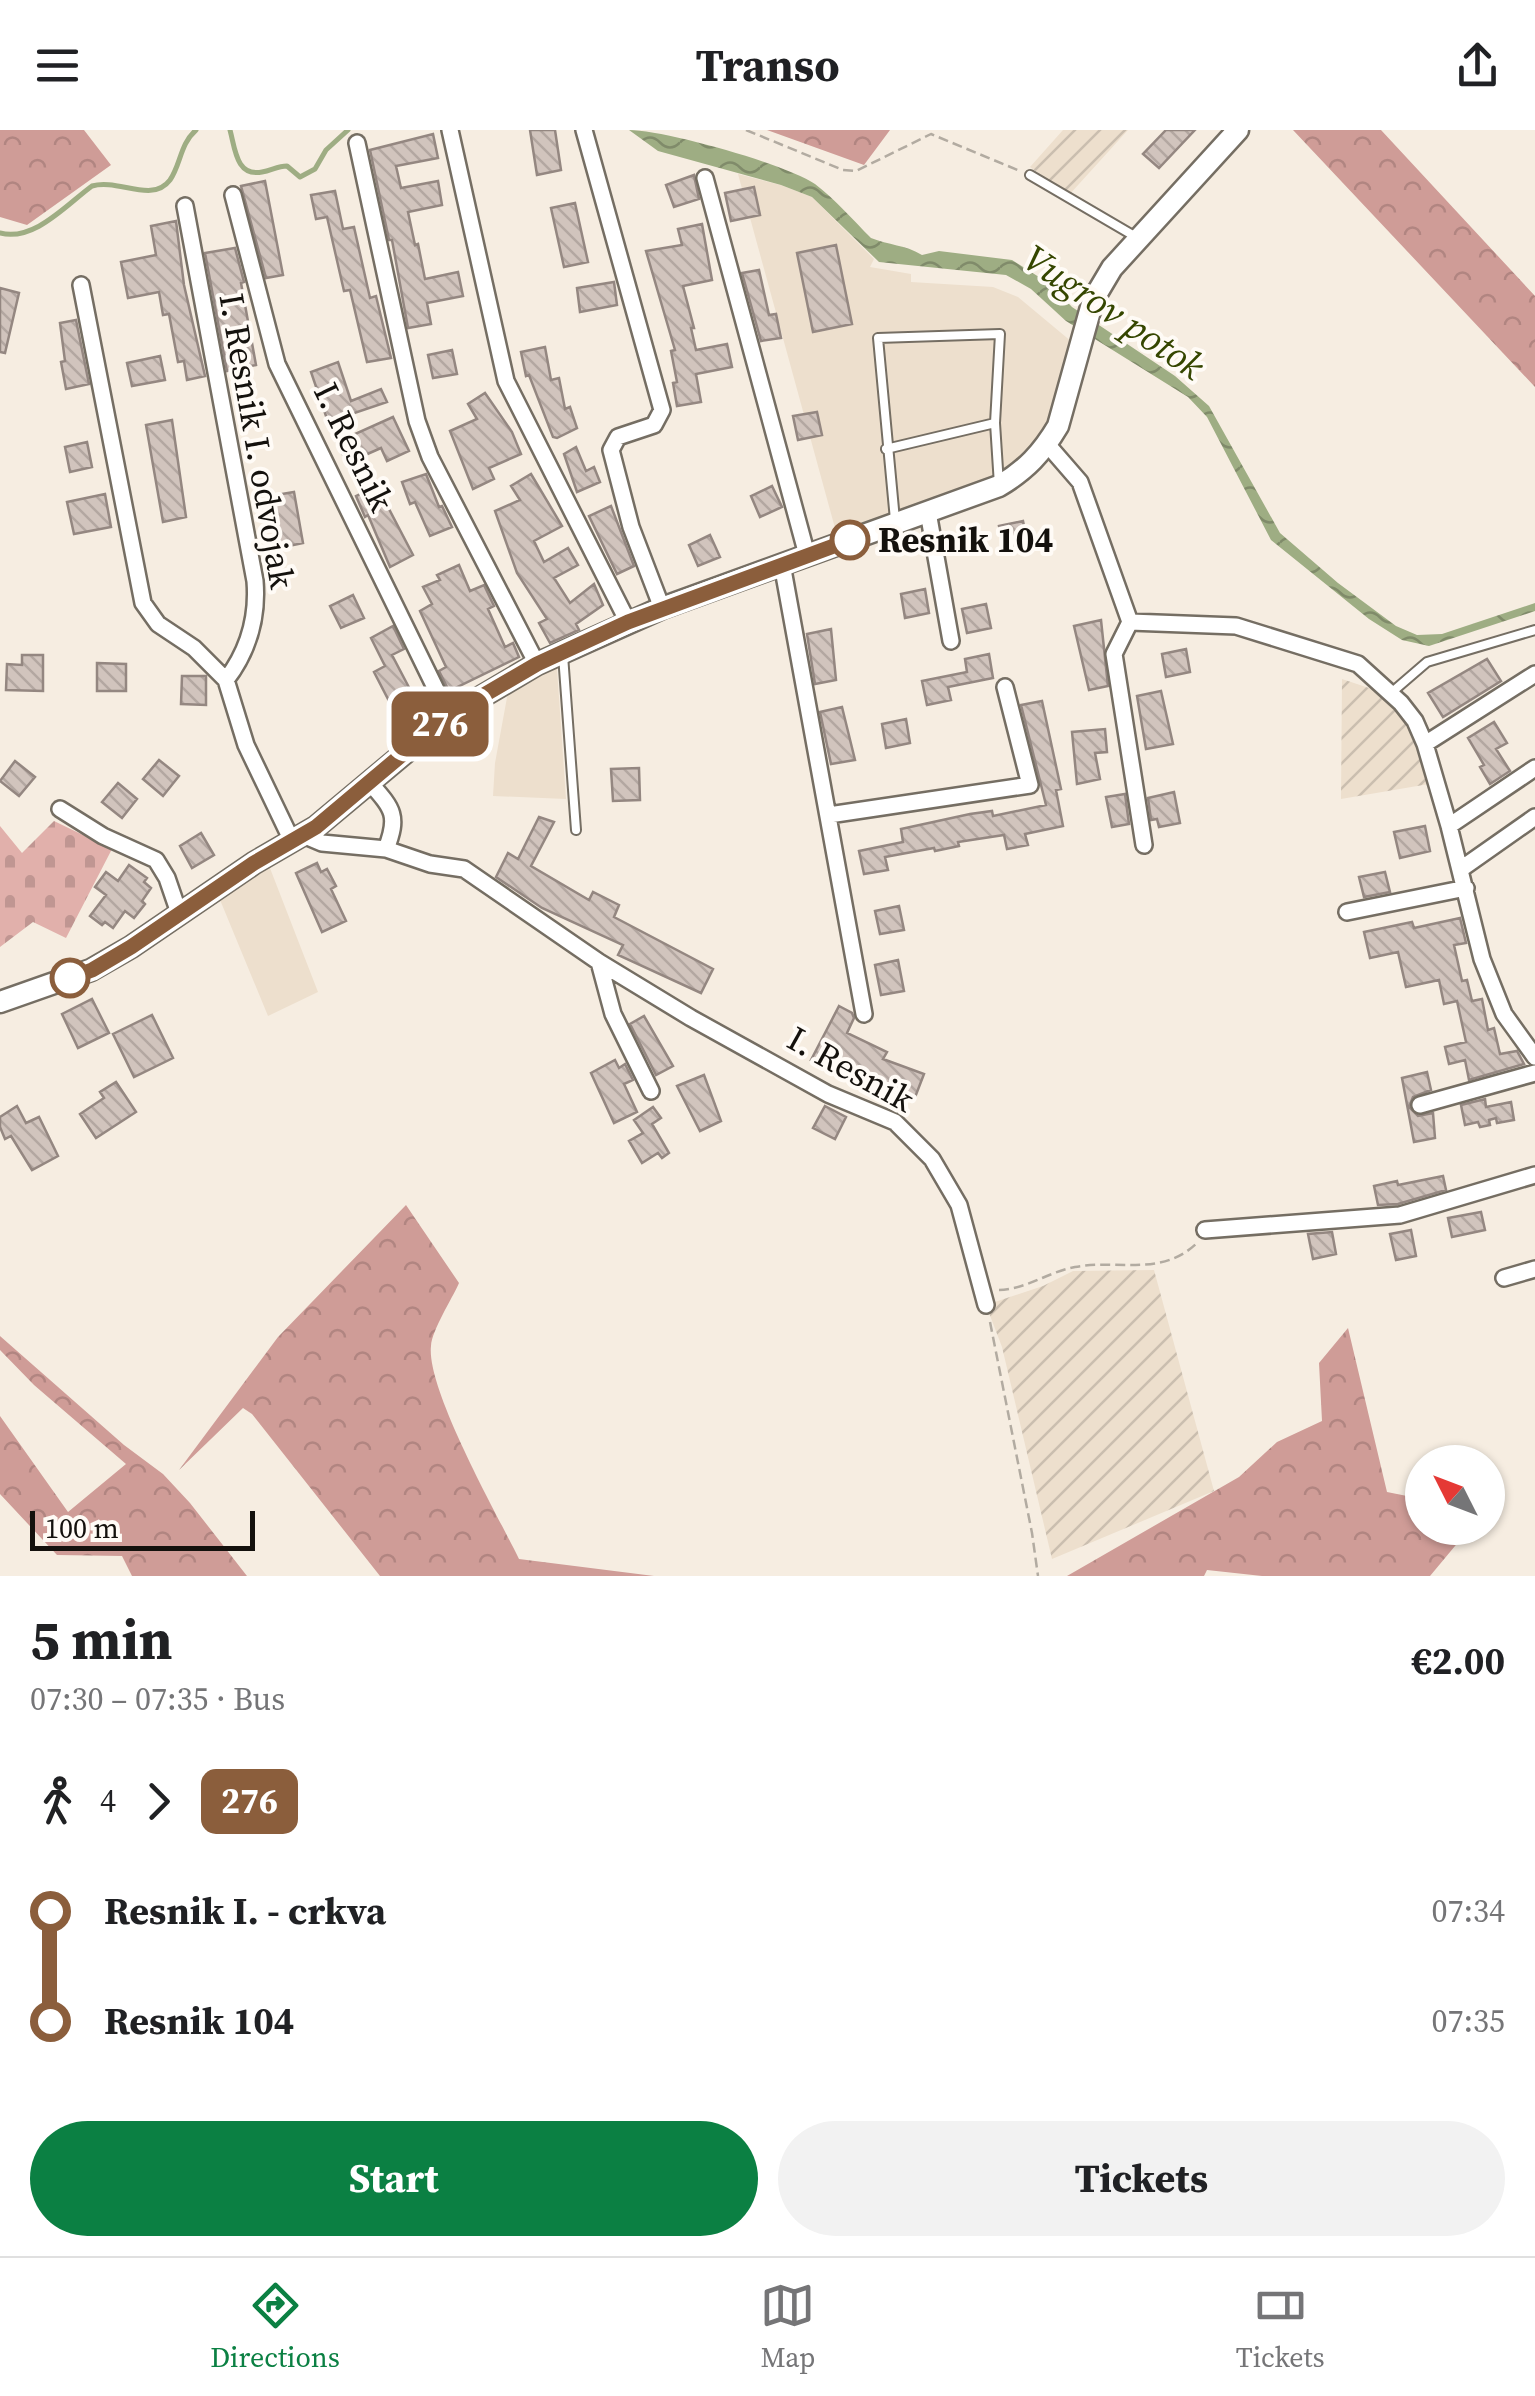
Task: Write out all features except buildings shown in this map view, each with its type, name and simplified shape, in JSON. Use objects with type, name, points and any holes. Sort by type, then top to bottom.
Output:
[{"type":"street","points":[[450,130],[506,381],[628,622]]},
{"type":"street","points":[[584,130],[662,410],[654,425],[618,437],[611,450],[632,528],[662,608]]},
{"type":"street","points":[[0,1002],[92,970],[297,838],[371,784],[448,716],[537,664],[662,608],[1000,486],[1024,471],[1058,426],[1093,300],[1112,268],[1238,130]]},
{"type":"street","name":"I. Resnik","points":[[357,143],[417,421],[430,457],[537,664]]},
{"type":"street","points":[[704,178],[807,555]]},
{"type":"street","name":"I. Resnik","points":[[233,195],[277,364],[448,716]]},
{"type":"street","name":"I. Resnik I. odvojak","points":[[185,206],[256,594],[250,636],[226,680]]},
{"type":"street","points":[[80,285],[143,603],[158,624],[194,648],[226,680],[246,745],[297,838]]},
{"type":"street","points":[[1047,444],[1080,482],[1130,622],[1114,654],[1144,844]]},
{"type":"street","points":[[928,512],[952,640]]},
{"type":"street","name":"I. Resnik","points":[[782,564],[864,1014]]},
{"type":"street","points":[[1130,622],[1236,626],[1358,664],[1410,713],[1425,744],[1450,826],[1482,959],[1504,1014],[1535,1056]]},
{"type":"street","points":[[1425,744],[1535,674]]},
{"type":"street","points":[[828,815],[1030,785],[1005,686]]},
{"type":"street","points":[[1450,826],[1535,768]]},
{"type":"street","points":[[371,784],[389,804],[394,817],[386,849]]},
{"type":"street","points":[[60,808],[103,836],[156,860],[179,913]]},
{"type":"street","points":[[1461,869],[1535,817]]},
{"type":"street","name":"I. Resnik","points":[[297,838],[386,849],[430,864],[464,869],[599,962],[691,1018],[828,1094],[895,1122],[932,1160],[958,1205],[986,1305]]},
{"type":"street","points":[[1348,912],[1466,888]]},
{"type":"street","points":[[599,962],[613,1014],[651,1091]]},
{"type":"street","points":[[1420,1105],[1535,1073]]},
{"type":"street","points":[[1205,1230],[1400,1215],[1535,1175]]},
{"type":"street","points":[[1504,1278],[1535,1269]]},
{"type":"lane","points":[[1030,176],[1136,238]]},
{"type":"lane","points":[[895,524],[878,338],[1000,334],[996,423],[1000,486]]},
{"type":"lane","points":[[886,449],[996,423]]},
{"type":"lane","points":[[1391,693],[1428,662],[1535,630]]},
{"type":"lane","points":[[563,652],[576,830]]},
{"type":"path","points":[[746,130],[843,170],[870,166],[931,134],[1030,176]]},
{"type":"path","points":[[980,1288],[1027,1286],[1074,1267],[1164,1264],[1183,1255],[1205,1230]]},
{"type":"path","points":[[986,1305],[1038,1576]]},
{"type":"shaded area","points":[[1063,130],[1128,130],[1069,195],[1030,167]]},
{"type":"shaded area","points":[[738,174],[812,197],[874,259],[870,267],[911,274],[911,282],[993,287],[1018,297],[1072,342],[1049,430],[1005,474],[838,539]]},
{"type":"shaded area","points":[[554,667],[566,799],[493,796],[508,692]]},
{"type":"shaded area","points":[[1342,679],[1372,689],[1405,719],[1418,744],[1429,784],[1341,799]]},
{"type":"shaded area","points":[[268,863],[318,992],[268,1016],[218,895]]},
{"type":"shaded area","points":[[1154,1270],[1214,1491],[1052,1559],[1002,1347],[986,1305],[1043,1286],[1073,1271]]},
{"type":"green space","points":[[0,130],[84,130],[111,165],[27,225],[0,217]]},
{"type":"green space","points":[[767,130],[890,130],[864,165]]},
{"type":"green space","points":[[1293,130],[1381,130],[1535,296],[1535,387]]},
{"type":"green space","points":[[54,821],[112,849],[66,938],[33,922],[0,947],[0,826],[22,853]]},
{"type":"green space","points":[[406,1205],[459,1283],[432,1339],[432,1366],[451,1421],[519,1559],[654,1576],[380,1576],[252,1414],[243,1408],[179,1470],[278,1337]]},
{"type":"green space","points":[[1348,1328],[1387,1492],[1405,1496],[1405,1545],[1456,1545],[1430,1576],[1262,1576],[1207,1570],[1204,1576],[1067,1576],[1239,1477],[1277,1442],[1322,1421],[1319,1363]]},
{"type":"green space","points":[[0,1336],[124,1445],[163,1474],[247,1576],[132,1576],[122,1556],[57,1555],[0,1494],[0,1416],[68,1512],[126,1464],[34,1385],[0,1350]]},
{"type":"water","points":[[629,130],[724,150],[800,176],[837,203],[871,238],[922,255],[939,251],[1012,260],[1050,284],[1072,307],[1175,376],[1209,406],[1280,533],[1396,626],[1417,635],[1442,634],[1535,603],[1535,611],[1429,646],[1402,640],[1369,619],[1271,540],[1207,417],[1188,397],[1066,321],[1031,289],[1006,275],[879,262],[812,197],[658,151]]},
{"type":"waterway","points":[[0,233],[13,234],[37,227],[92,186],[144,190],[163,187],[196,130]]},
{"type":"waterway","points":[[230,130],[238,160],[247,170],[262,172],[287,166],[300,177],[315,169],[326,150],[348,130]]},
{"type":"bus line","name":"276","points":[[70,978],[131,947],[254,863],[316,827],[448,716],[537,664],[628,622],[850,540]]},
{"type":"place","name":"Resnik 104","points":[[850,540]]},
{"type":"water label","name":"Vugrov potok","points":[[1114,312]]}]
